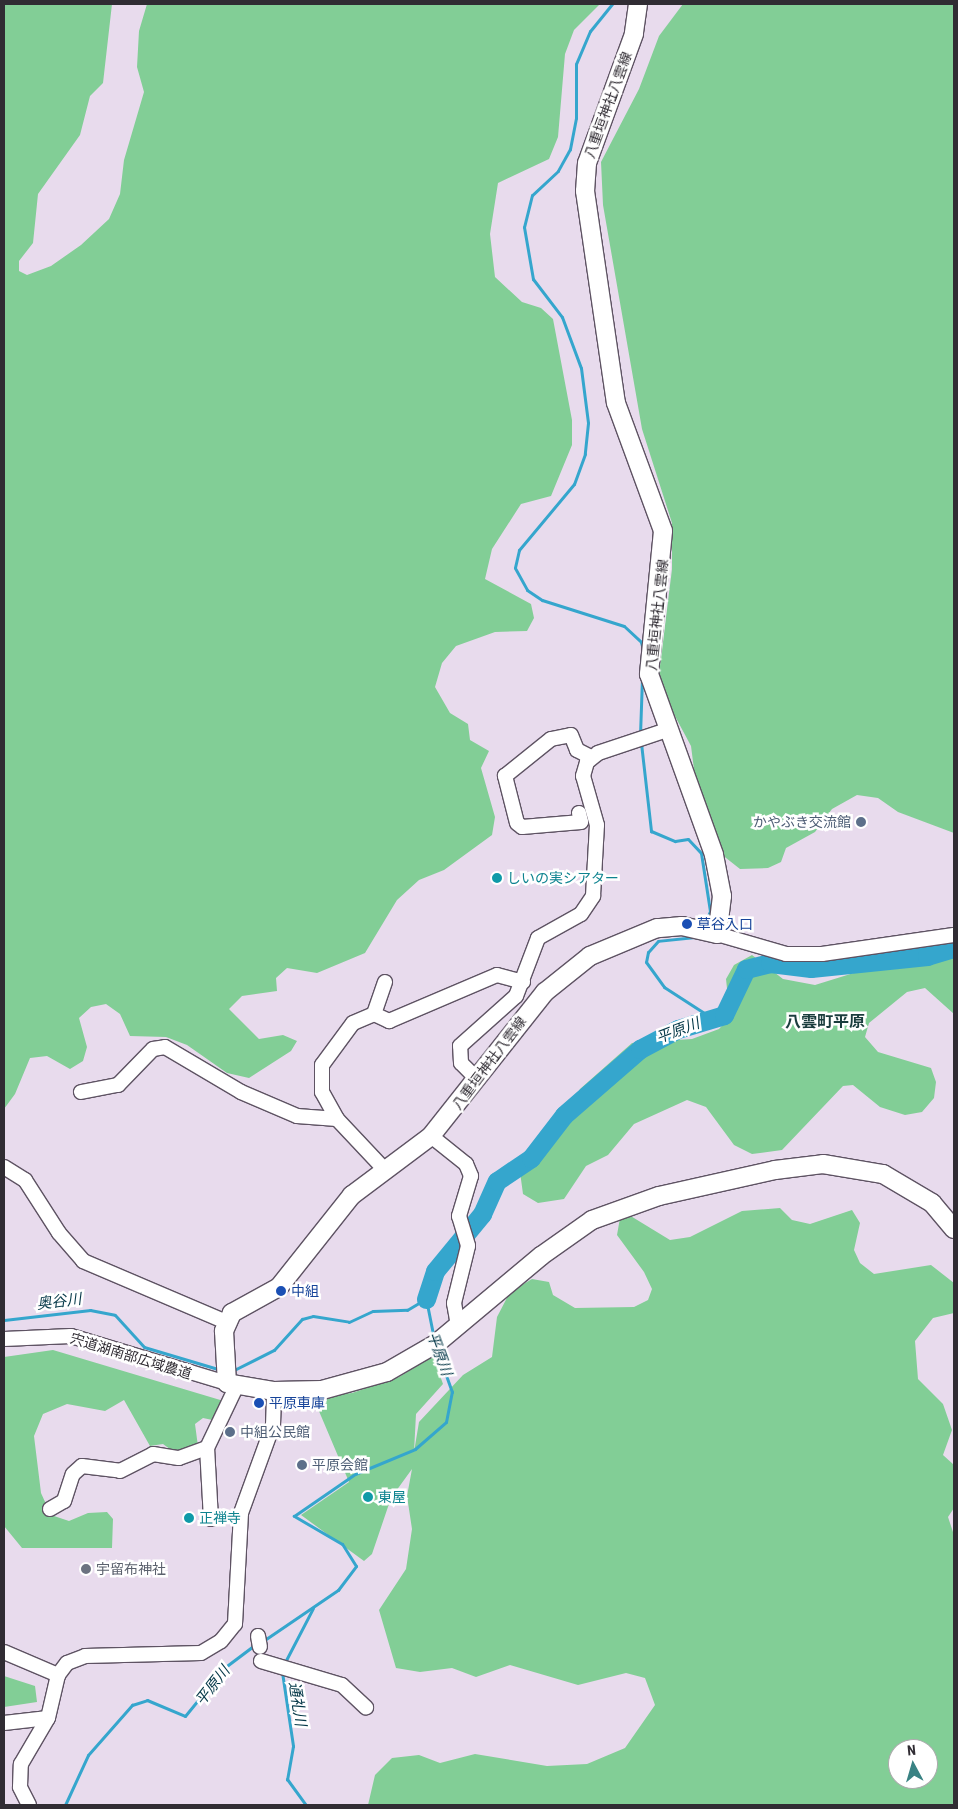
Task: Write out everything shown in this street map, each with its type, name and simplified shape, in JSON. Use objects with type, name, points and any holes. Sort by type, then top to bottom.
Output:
[{"type":"main road","name":"八重垣神社八雲線","points":[[226,1322],[240,1306],[280,1286],[340,1208],[385,1170],[431,1136],[532,1006],[590,956],[657,928],[708,932],[722,913],[719,874],[667,730],[650,674],[663,531],[616,403],[585,192],[587,163],[634,34],[638,4]]},
{"type":"main road","points":[[226,1322],[232,1384],[274,1391],[347,1385],[387,1372],[432,1346],[541,1256],[592,1220],[659,1196],[775,1170],[823,1164],[883,1174],[921,1194],[954,1228]]},
{"type":"street","points":[[580,813],[581,822],[522,827],[517,823],[505,776],[551,738],[571,735],[577,750],[591,757],[667,730]]},
{"type":"street","points":[[476,1078],[461,1063],[460,1046],[510,1004],[523,982],[538,938],[581,914],[593,896],[597,825],[583,776],[591,757]]},
{"type":"street","points":[[708,932],[786,954],[822,954],[954,935]]},
{"type":"street","points":[[374,1014],[382,1021],[395,1020],[497,976],[523,982]]},
{"type":"street","points":[[385,1170],[337,1119],[322,1092],[322,1065],[353,1023],[374,1014],[386,982]]},
{"type":"street","points":[[81,1092],[104,1091],[127,1080],[158,1046],[241,1092],[297,1116],[337,1119]]},
{"type":"street","points":[[431,1136],[470,1172],[470,1190],[459,1216],[465,1237],[454,1303],[458,1326]]},
{"type":"street","points":[[4,1167],[26,1180],[59,1234],[83,1261],[226,1322]]},
{"type":"street","name":"宍道湖南部広域農道","points":[[4,1339],[71,1336],[232,1384]]},
{"type":"street","points":[[211,1519],[207,1448],[232,1384]]},
{"type":"street","points":[[29,1805],[20,1787],[21,1764],[48,1718],[58,1675],[67,1662],[85,1656],[201,1653],[230,1632],[238,1615],[241,1513],[272,1425],[274,1391]]},
{"type":"street","points":[[50,1509],[64,1501],[73,1474],[82,1466],[120,1472],[153,1454],[179,1458],[207,1448]]},
{"type":"street","points":[[4,1652],[58,1675]]},
{"type":"street","points":[[261,1661],[342,1685],[366,1707]]},
{"type":"street","points":[[4,1723],[48,1718]]},
{"type":"green space","points":[[4,4],[112,4],[103,83],[90,96],[80,135],[38,194],[33,243],[19,261],[19,271],[27,275],[51,266],[81,245],[109,219],[120,194],[124,160],[144,92],[137,67],[139,31],[147,4],[600,4],[574,30],[565,54],[558,137],[549,159],[498,183],[490,234],[495,277],[522,302],[541,308],[553,319],[572,420],[572,445],[551,496],[521,504],[492,549],[485,579],[531,604],[534,618],[527,631],[495,632],[456,646],[442,663],[435,687],[450,713],[468,724],[470,740],[489,751],[481,768],[495,817],[492,835],[444,870],[419,880],[397,900],[365,953],[317,973],[287,968],[276,978],[277,991],[242,996],[229,1009],[259,1039],[283,1035],[297,1041],[291,1051],[249,1078],[227,1073],[187,1045],[166,1037],[130,1036],[120,1014],[106,1004],[91,1007],[79,1018],[87,1047],[83,1061],[70,1069],[47,1056],[30,1058],[15,1094],[4,1109]]},
{"type":"green space","points":[[683,4],[954,4],[954,833],[898,812],[878,798],[857,795],[832,809],[815,832],[786,848],[781,862],[768,868],[740,869],[721,854],[696,785],[691,746],[669,705],[659,674],[672,569],[672,523],[642,429],[603,205],[601,162],[639,89],[659,36]]},
{"type":"green space","points":[[752,955],[783,979],[815,985],[873,967],[954,955],[954,1014],[925,988],[907,992],[869,1023],[865,1037],[878,1052],[931,1068],[936,1082],[934,1098],[922,1112],[905,1115],[880,1107],[853,1085],[843,1086],[782,1150],[752,1154],[734,1145],[706,1107],[687,1100],[634,1124],[608,1155],[586,1166],[564,1199],[538,1203],[523,1194],[520,1172],[545,1151],[580,1089],[632,1043],[692,1039],[719,1029],[730,1017],[726,979],[734,965]]},
{"type":"green space","points":[[780,1208],[792,1220],[810,1224],[852,1210],[860,1223],[854,1250],[860,1263],[874,1274],[931,1265],[954,1283],[954,1313],[933,1318],[915,1341],[918,1379],[943,1404],[952,1430],[943,1455],[954,1465],[954,1508],[948,1517],[954,1535],[954,1805],[368,1805],[375,1775],[392,1758],[419,1755],[440,1763],[475,1754],[547,1766],[587,1764],[625,1748],[655,1705],[645,1678],[626,1673],[578,1685],[510,1665],[476,1677],[452,1668],[420,1672],[396,1668],[379,1610],[406,1569],[412,1529],[407,1496],[412,1469],[391,1498],[372,1554],[364,1561],[301,1515],[349,1482],[313,1397],[352,1393],[399,1377],[433,1356],[443,1384],[416,1414],[414,1452],[419,1422],[463,1375],[492,1357],[497,1317],[510,1292],[532,1279],[549,1282],[553,1295],[575,1308],[634,1307],[648,1300],[652,1289],[644,1272],[617,1235],[620,1218],[629,1215],[670,1240],[690,1237],[742,1211]]},
{"type":"green space","points":[[53,1350],[227,1402],[217,1421],[203,1418],[195,1424],[199,1454],[182,1458],[163,1444],[150,1446],[124,1400],[105,1411],[67,1404],[43,1414],[34,1436],[41,1493],[51,1515],[69,1521],[88,1513],[107,1512],[113,1519],[112,1548],[22,1548],[4,1526],[4,1357]]},
{"type":"green space","points":[[4,1676],[35,1686],[37,1702],[4,1707]]},
{"type":"waterway","points":[[612,4],[590,31],[576,64],[576,118],[570,149],[558,171],[532,195],[524,227],[533,279],[562,317],[581,368],[588,423],[585,454],[574,484],[519,550],[515,568],[527,590],[542,600],[624,626],[641,642],[644,653]]},
{"type":"waterway","points":[[640,735],[642,679]]},
{"type":"waterway","points":[[641,743],[651,831],[675,841],[688,839],[701,853],[710,911],[704,926]]},
{"type":"waterway","points":[[695,937],[658,941],[648,952],[646,962],[664,987],[715,1020]]},
{"type":"waterway","name":"平原川","points":[[426,1299],[435,1271],[482,1214],[497,1181],[531,1158],[564,1115],[640,1049],[678,1029],[724,1015],[746,969],[770,963],[811,968],[927,956],[954,948]]},
{"type":"waterway","name":"奥谷川","points":[[232,1371],[274,1350],[302,1319],[313,1316],[349,1322],[373,1311],[407,1310],[425,1299]]},
{"type":"waterway","name":"平原川","points":[[426,1299],[434,1339]]},
{"type":"waterway","name":"奥谷川","points":[[4,1320],[90,1310],[115,1315],[144,1347],[218,1369]]},
{"type":"waterway","name":"平原川","points":[[263,1641],[338,1590],[356,1566],[342,1544],[294,1516],[355,1474],[415,1449],[446,1422],[452,1392],[437,1350]]},
{"type":"waterway","name":"通礼川","points":[[284,1664],[313,1608]]},
{"type":"waterway","name":"平原川","points":[[65,1805],[88,1755],[132,1705],[147,1700],[185,1716],[224,1668],[255,1645]]},
{"type":"waterway","name":"通礼川","points":[[282,1672],[293,1746],[287,1779],[306,1805]]},
{"type":"place","name":"かやぶき交流館","points":[[861,822]]},
{"type":"place","name":"しいの実シアター","points":[[497,878]]},
{"type":"place","name":"草谷入口","points":[[687,924]]},
{"type":"place","name":"中組","points":[[281,1291]]},
{"type":"place","name":"平原車庫","points":[[259,1403]]},
{"type":"place","name":"中組公民館","points":[[230,1432]]},
{"type":"place","name":"平原会館","points":[[302,1465]]},
{"type":"place","name":"東屋","points":[[368,1497]]},
{"type":"place","name":"正禅寺","points":[[189,1518]]},
{"type":"place","name":"宇留布神社","points":[[86,1569]]},
{"type":"district","name":"八雲町平原","points":[[825,1022]]}]
